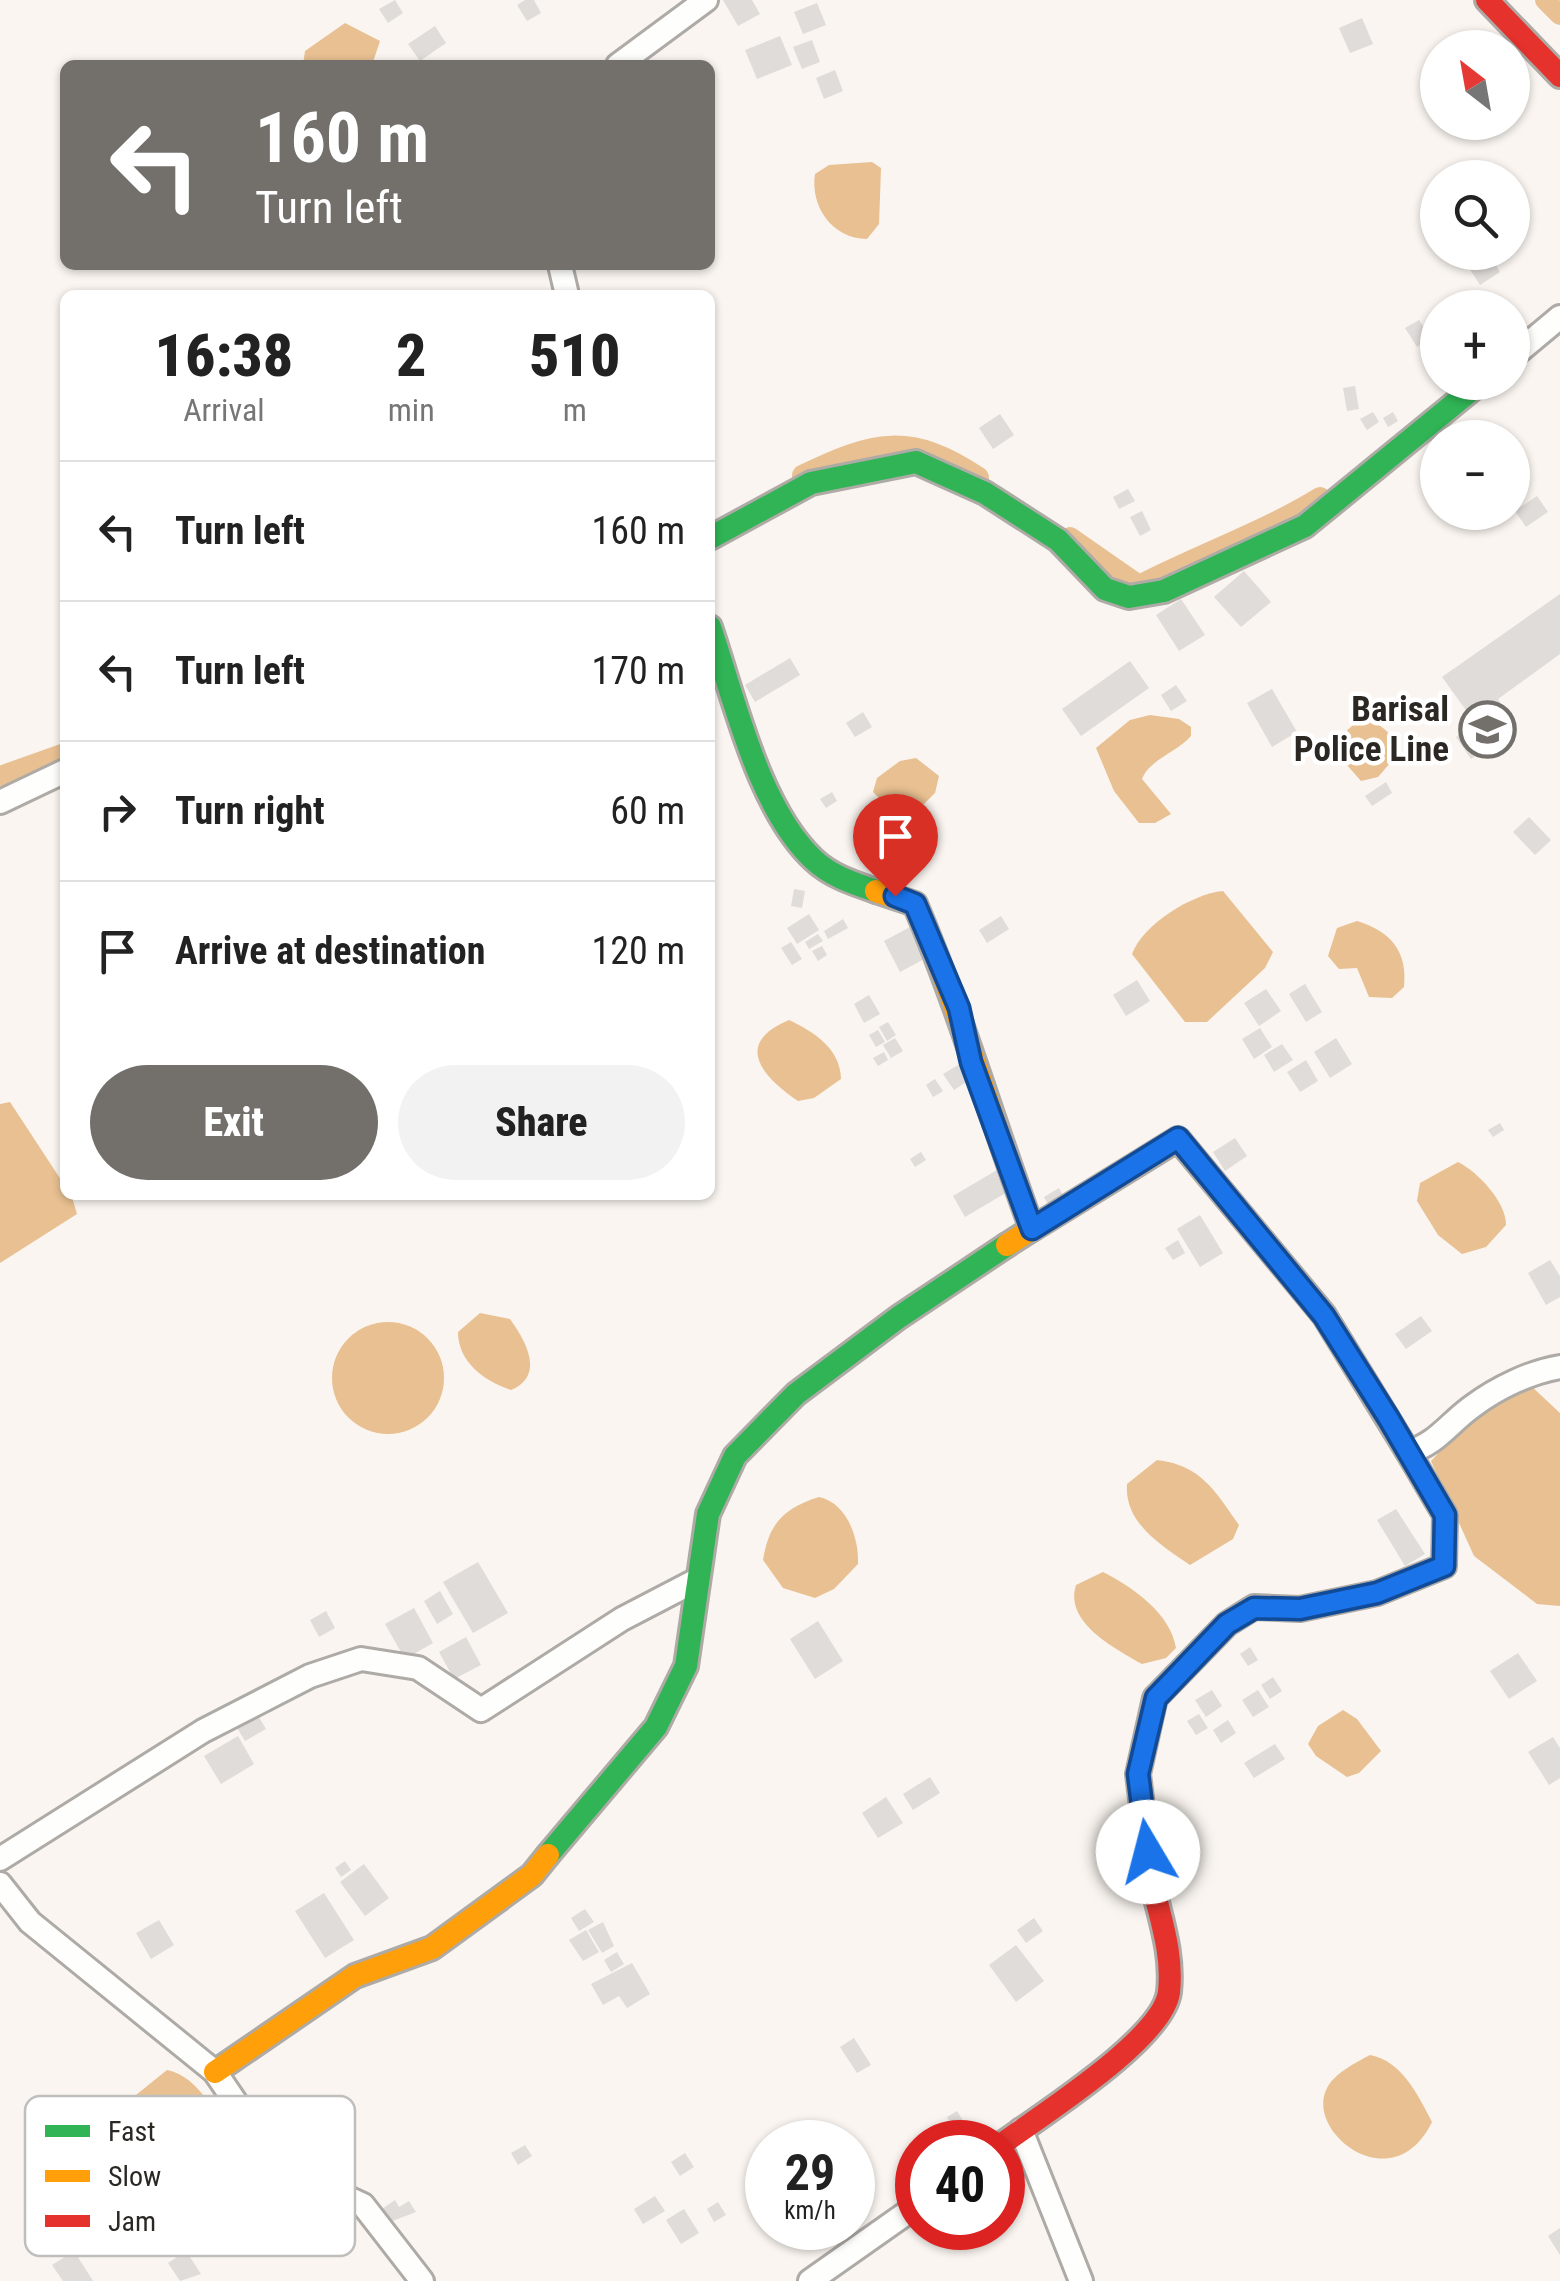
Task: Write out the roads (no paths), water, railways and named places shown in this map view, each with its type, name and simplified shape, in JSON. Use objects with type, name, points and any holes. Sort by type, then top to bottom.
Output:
[{"type":"street","points":[[625,60],[706,0]]},
{"type":"street","points":[[1486,0],[1560,76]]},
{"type":"street","points":[[1530,341],[1560,317]]},
{"type":"street","points":[[715,535],[811,483],[916,462],[984,493],[1058,540],[1105,590],[1130,597],[1164,591],[1305,526],[1459,400]]},
{"type":"street","points":[[715,642],[768,795],[800,842],[832,874],[915,904],[959,1008],[971,1062],[1032,1229]]},
{"type":"street","points":[[0,802],[60,773]]},
{"type":"street","points":[[214,2072],[355,1976],[432,1948],[532,1875],[656,1727],[686,1666],[694,1581],[708,1514],[734,1456],[796,1394],[899,1317],[1178,1138],[1324,1316],[1445,1515],[1444,1566],[1377,1593],[1300,1609],[1254,1608],[1227,1624],[1156,1698],[1138,1774],[1151,1878],[1168,1939],[1169,1996],[1132,2049],[1025,2127]]},
{"type":"street","points":[[1408,1452],[1426,1448],[1474,1405],[1522,1378],[1560,1368]]},
{"type":"street","points":[[0,1859],[203,1731],[310,1676],[361,1659],[418,1668],[481,1710],[622,1619],[694,1581]]},
{"type":"street","points":[[0,1884],[30,1922],[214,2072],[231,2096]]},
{"type":"street","points":[[1025,2164],[1082,2281]]},
{"type":"street","points":[[355,2202],[363,2206],[422,2281]]},
{"type":"street","points":[[810,2281],[895,2220]]},
{"type":"waterway","points":[[1545,0],[1560,15]]},
{"type":"waterway","points":[[802,475],[850,454],[892,446],[932,452],[979,477]]},
{"type":"waterway","points":[[1070,537],[1139,585],[1320,497]]},
{"type":"waterway","points":[[0,776],[60,755]]},
{"type":"place","name":"Barisal Police Line","points":[[1488,729]]}]
